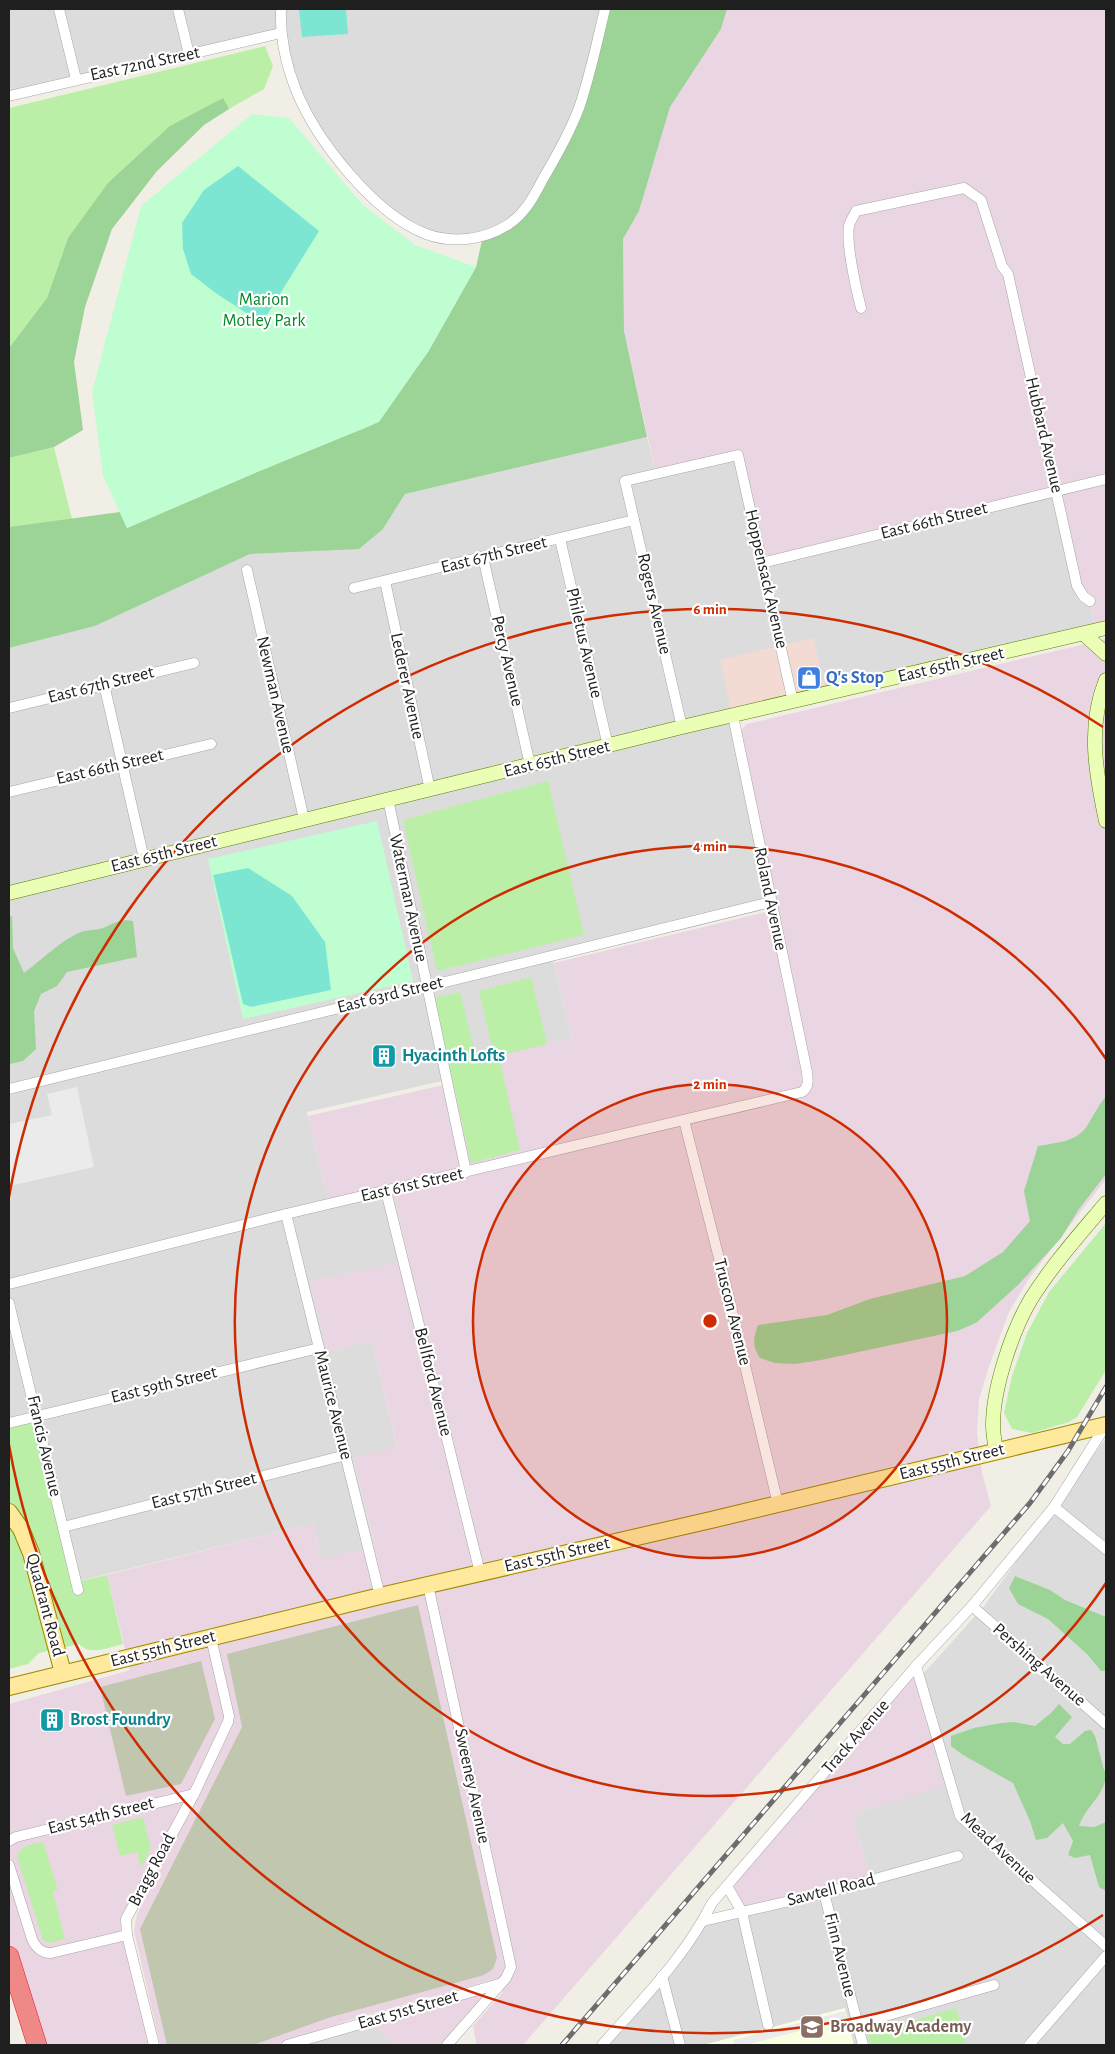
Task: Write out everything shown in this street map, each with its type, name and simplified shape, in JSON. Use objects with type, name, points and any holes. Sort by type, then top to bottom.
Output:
[{"type":"highway","points":[[9,1956],[37,2045]]},
{"type":"highway","points":[[9,1979],[26,2045]]},
{"type":"main road","name":"East 55th Street","points":[[9,1687],[480,1572],[778,1504],[1106,1425]]},
{"type":"main road","name":"Quadrant Road","points":[[9,1512],[21,1529],[31,1553],[63,1673]]},
{"type":"street","points":[[59,9],[76,79]]},
{"type":"street","points":[[178,9],[189,54]]},
{"type":"street","points":[[281,9],[282,34],[290,73],[296,91],[319,133],[334,155],[354,179],[384,208],[409,226],[427,234],[448,239],[465,239],[494,232],[510,223],[526,209],[554,160],[579,108],[605,9]]},
{"type":"street","name":"East 72nd Street","points":[[9,96],[76,79],[282,34]]},
{"type":"street","name":"Hubbard Avenue","points":[[861,308],[854,278],[850,246],[849,226],[856,211],[964,188],[981,200],[1002,266],[1008,274],[1079,591],[1090,601]]},
{"type":"street","name":"Hoppensack Avenue","points":[[625,481],[738,455],[793,702]]},
{"type":"street","name":"East 66th Street","points":[[762,563],[1106,479]]},
{"type":"street","name":"Rogers Avenue","points":[[625,481],[682,727]]},
{"type":"street","name":"East 67th Street","points":[[354,588],[634,520]]},
{"type":"street","name":"Philetus Avenue","points":[[560,539],[608,746]]},
{"type":"street","name":"Percy Avenue","points":[[483,557],[530,765]]},
{"type":"street","name":"Newman Avenue","points":[[247,570],[304,819]]},
{"type":"street","name":"Lederer Avenue","points":[[385,581],[430,790]]},
{"type":"street","name":"East 65th Street","points":[[9,893],[682,727],[1106,628]]},
{"type":"street","points":[[1084,634],[1106,654]]},
{"type":"street","name":"East 67th Street","points":[[9,708],[194,663]]},
{"type":"street","points":[[1106,680],[1094,735],[1096,767],[1106,820]]},
{"type":"street","points":[[104,684],[144,860]]},
{"type":"street","name":"Roland Avenue","points":[[733,716],[808,1081]]},
{"type":"street","name":"East 66th Street","points":[[9,792],[211,744]]},
{"type":"street","name":"Waterman Avenue","points":[[388,799],[466,1172]]},
{"type":"street","name":"East 63rd Street","points":[[9,1089],[771,902]]},
{"type":"street","name":"East 61st Street","points":[[9,1284],[286,1214],[802,1092],[805,1090],[808,1081]]},
{"type":"street","name":"Truscon Avenue","points":[[684,1120],[778,1504]]},
{"type":"street","name":"Bellford Avenue","points":[[386,1191],[480,1572]]},
{"type":"street","points":[[996,1452],[993,1424],[996,1402],[1006,1359],[1016,1328],[1031,1300],[1051,1271],[1106,1203]]},
{"type":"street","name":"Maurice Avenue","points":[[286,1214],[380,1596]]},
{"type":"street","name":"Francis Avenue","points":[[9,1302],[78,1590]]},
{"type":"street","name":"East 59th Street","points":[[9,1423],[319,1348]]},
{"type":"street","name":"Track Avenue","points":[[602,2045],[662,1976],[703,1921],[712,1903],[916,1666],[972,1606],[1054,1507],[1106,1425]]},
{"type":"street","name":"East 57th Street","points":[[63,1526],[346,1455]]},
{"type":"street","points":[[1054,1507],[1106,1549]]},
{"type":"street","name":"Sweeney Avenue","points":[[428,1585],[511,1960],[509,1973],[447,2045]]},
{"type":"street","name":"Pershing Avenue","points":[[972,1606],[1106,1724]]},
{"type":"street","name":"Bragg Road","points":[[127,1935],[126,1919],[194,1794],[228,1722],[229,1716],[211,1638]]},
{"type":"street","name":"Mead Avenue","points":[[916,1666],[960,1816],[1106,1946]]},
{"type":"street","name":"East 54th Street","points":[[9,1841],[16,1837],[194,1794]]},
{"type":"street","name":"Sawtell Road","points":[[703,1921],[824,1893],[958,1856]]},
{"type":"street","points":[[9,1865],[32,1939],[36,1948],[44,1953],[52,1953],[127,1935],[154,2045]]},
{"type":"street","points":[[727,1886],[742,1912],[768,2026]]},
{"type":"street","name":"Finn Avenue","points":[[824,1893],[863,2045]]},
{"type":"street","points":[[1029,2045],[1106,1956]]},
{"type":"street","points":[[662,1976],[680,2045]]},
{"type":"street","name":"East 51st Street","points":[[288,2045],[308,2042],[500,1984]]},
{"type":"street","points":[[857,2024],[994,1985]]},
{"type":"shaded area","points":[[9,9],[605,9],[579,108],[554,160],[510,223],[465,239],[409,226],[354,179],[306,112],[281,34],[9,96]]},
{"type":"shaded area","points":[[727,9],[1106,9],[1106,628],[1096,631],[1090,601],[1084,597],[1056,492],[762,563],[737,455],[656,474],[624,331],[623,239],[639,211],[670,107],[721,29]]},
{"type":"shaded area","points":[[647,437],[656,474],[738,455],[1056,492],[1090,601],[1096,631],[733,716],[771,902],[552,956],[572,1038],[499,1056],[446,1080],[307,1112],[328,1199],[391,1184],[409,1260],[310,1282],[327,1351],[372,1341],[397,1448],[353,1459],[375,1547],[322,1560],[313,1523],[76,1582],[9,1423],[9,648],[95,626],[250,554],[284,551],[383,529],[405,494]]},
{"type":"shaded area","points":[[813,638],[827,694],[733,716],[720,660]]},
{"type":"shaded area","points":[[1106,639],[1106,1179],[1030,1277],[1009,1312],[988,1369],[979,1400],[977,1432],[982,1473],[991,1506],[523,2045],[479,2045],[476,2043],[473,2026],[503,1992],[499,1986],[447,2045],[395,2045],[369,2021],[498,1984],[495,1979],[353,2019],[276,2045],[160,2045],[134,1931],[137,1914],[202,1787],[126,1919],[154,2045],[37,2045],[9,1956],[9,1704],[130,1670],[107,1575],[313,1523],[322,1559],[375,1546],[353,1458],[397,1447],[372,1341],[327,1351],[310,1282],[409,1259],[391,1184],[328,1199],[308,1116],[452,1083],[449,1067],[572,1038],[554,963],[778,909],[741,736],[742,729],[747,724]]},
{"type":"shaded area","points":[[77,1087],[94,1167],[9,1186],[9,1124],[52,1115],[47,1094]]},
{"type":"shaded area","points":[[1106,1438],[1106,2045],[598,2045],[703,1921],[871,1880],[853,1820],[864,1810],[895,1800],[916,1682],[984,1606]]},
{"type":"shaded area","points":[[418,1605],[497,1958],[493,1969],[484,1975],[331,2017],[253,2045],[167,2045],[140,1929],[242,1727],[227,1654]]},
{"type":"shaded area","points":[[201,1661],[215,1719],[181,1784],[126,1796],[100,1687]]},
{"type":"shaded area","points":[[916,1666],[916,1682],[943,1786],[864,1810],[853,1820],[871,1880],[742,1912],[727,1886]]},
{"type":"shaded area","name":"Broadway Academy","points":[[845,2008],[854,2045],[703,2045]]},
{"type":"shaded area","points":[[845,2011],[847,2019],[745,2045],[735,2045],[733,2040]]},
{"type":"shaded area","points":[[369,2021],[395,2045],[287,2045]]},
{"type":"green space","points":[[299,9],[346,9],[348,34],[302,37]]},
{"type":"green space","points":[[605,9],[727,9],[721,29],[670,107],[639,211],[623,239],[624,331],[647,437],[405,494],[383,529],[359,549],[250,554],[95,626],[9,648],[9,527],[120,512],[127,528],[372,425],[428,352],[476,267],[483,236],[526,209],[579,108]]},
{"type":"green space","points":[[265,46],[273,66],[264,89],[229,109],[222,98],[68,238],[47,298],[9,348],[9,108]]},
{"type":"green space","points":[[223,98],[229,109],[204,125],[157,171],[112,229],[85,307],[74,362],[83,430],[54,447],[9,458],[9,348],[47,298],[68,238],[108,183],[170,126]]},
{"type":"green space","name":"Marion Motley Park","points":[[252,114],[289,118],[362,204],[415,245],[476,267],[428,352],[379,422],[127,528],[103,476],[92,392],[141,206]]},
{"type":"green space","points":[[238,166],[319,231],[262,323],[217,294],[191,274],[183,249],[182,223],[204,190]]},
{"type":"green space","points":[[54,447],[72,519],[9,527],[9,458]]},
{"type":"green space","points":[[548,781],[584,935],[437,971],[403,820]]},
{"type":"green space","points":[[377,821],[413,981],[243,1019],[208,859]]},
{"type":"green space","points":[[248,868],[292,896],[325,942],[331,990],[251,1007],[243,1004],[213,875]]},
{"type":"green space","points":[[12,916],[13,948],[24,973],[61,943],[76,934],[100,929],[124,920],[133,921],[137,957],[67,972],[57,986],[41,994],[34,1011],[36,1049],[23,1061],[10,1064],[9,917]]},
{"type":"green space","points":[[531,977],[547,1044],[499,1056],[520,1150],[471,1163],[434,998],[460,992],[477,1061],[494,1056],[479,991]]},
{"type":"green space","points":[[1106,1096],[1106,1174],[1079,1209],[1061,1238],[1019,1284],[976,1323],[957,1331],[821,1360],[795,1364],[775,1363],[760,1358],[754,1342],[758,1325],[827,1315],[870,1299],[965,1276],[1003,1252],[1030,1221],[1024,1191],[1038,1146],[1058,1143],[1078,1135],[1087,1126]]},
{"type":"green space","points":[[1106,1223],[1106,1370],[1077,1417],[1069,1422],[1032,1433],[1012,1429],[1004,1413],[1012,1376],[1027,1333],[1049,1292]]},
{"type":"green space","points":[[37,1416],[77,1582],[107,1575],[123,1644],[94,1650],[83,1648],[79,1644],[39,1653],[28,1664],[9,1669],[9,1423]]},
{"type":"green space","points":[[1015,1576],[1050,1590],[1065,1600],[1106,1617],[1106,1671],[1101,1671],[1087,1654],[1048,1619],[1018,1604],[1009,1588]]},
{"type":"green space","points":[[1059,1704],[1072,1717],[1055,1737],[1063,1744],[1070,1744],[1085,1731],[1091,1730],[1095,1736],[1106,1772],[1103,1788],[1086,1812],[1079,1826],[1094,1827],[1106,1822],[1106,1891],[1099,1887],[1090,1855],[1075,1858],[1068,1855],[1073,1841],[1063,1823],[1047,1838],[1036,1840],[1030,1821],[1013,1783],[963,1755],[951,1746],[951,1736],[974,1728],[1014,1722],[1035,1726]]},
{"type":"green space","points":[[143,1817],[151,1848],[141,1868],[137,1852],[120,1856],[112,1825]]},
{"type":"green space","points":[[43,1842],[58,1890],[53,1891],[65,1939],[50,1943],[43,1940],[17,1856],[25,1847]]},
{"type":"green space","points":[[956,2008],[966,2045],[870,2045],[867,2034]]},
{"type":"railway","points":[[562,2045],[1030,1503],[1068,1451],[1106,1387]]},
{"type":"place","name":"Q's Stop","points":[[809,678]]},
{"type":"place","name":"Hyacinth Lofts","points":[[384,1056]]},
{"type":"place","name":"Brost Foundry","points":[[52,1720]]},
{"type":"place","name":"Broadway Academy","points":[[812,2027]]}]
